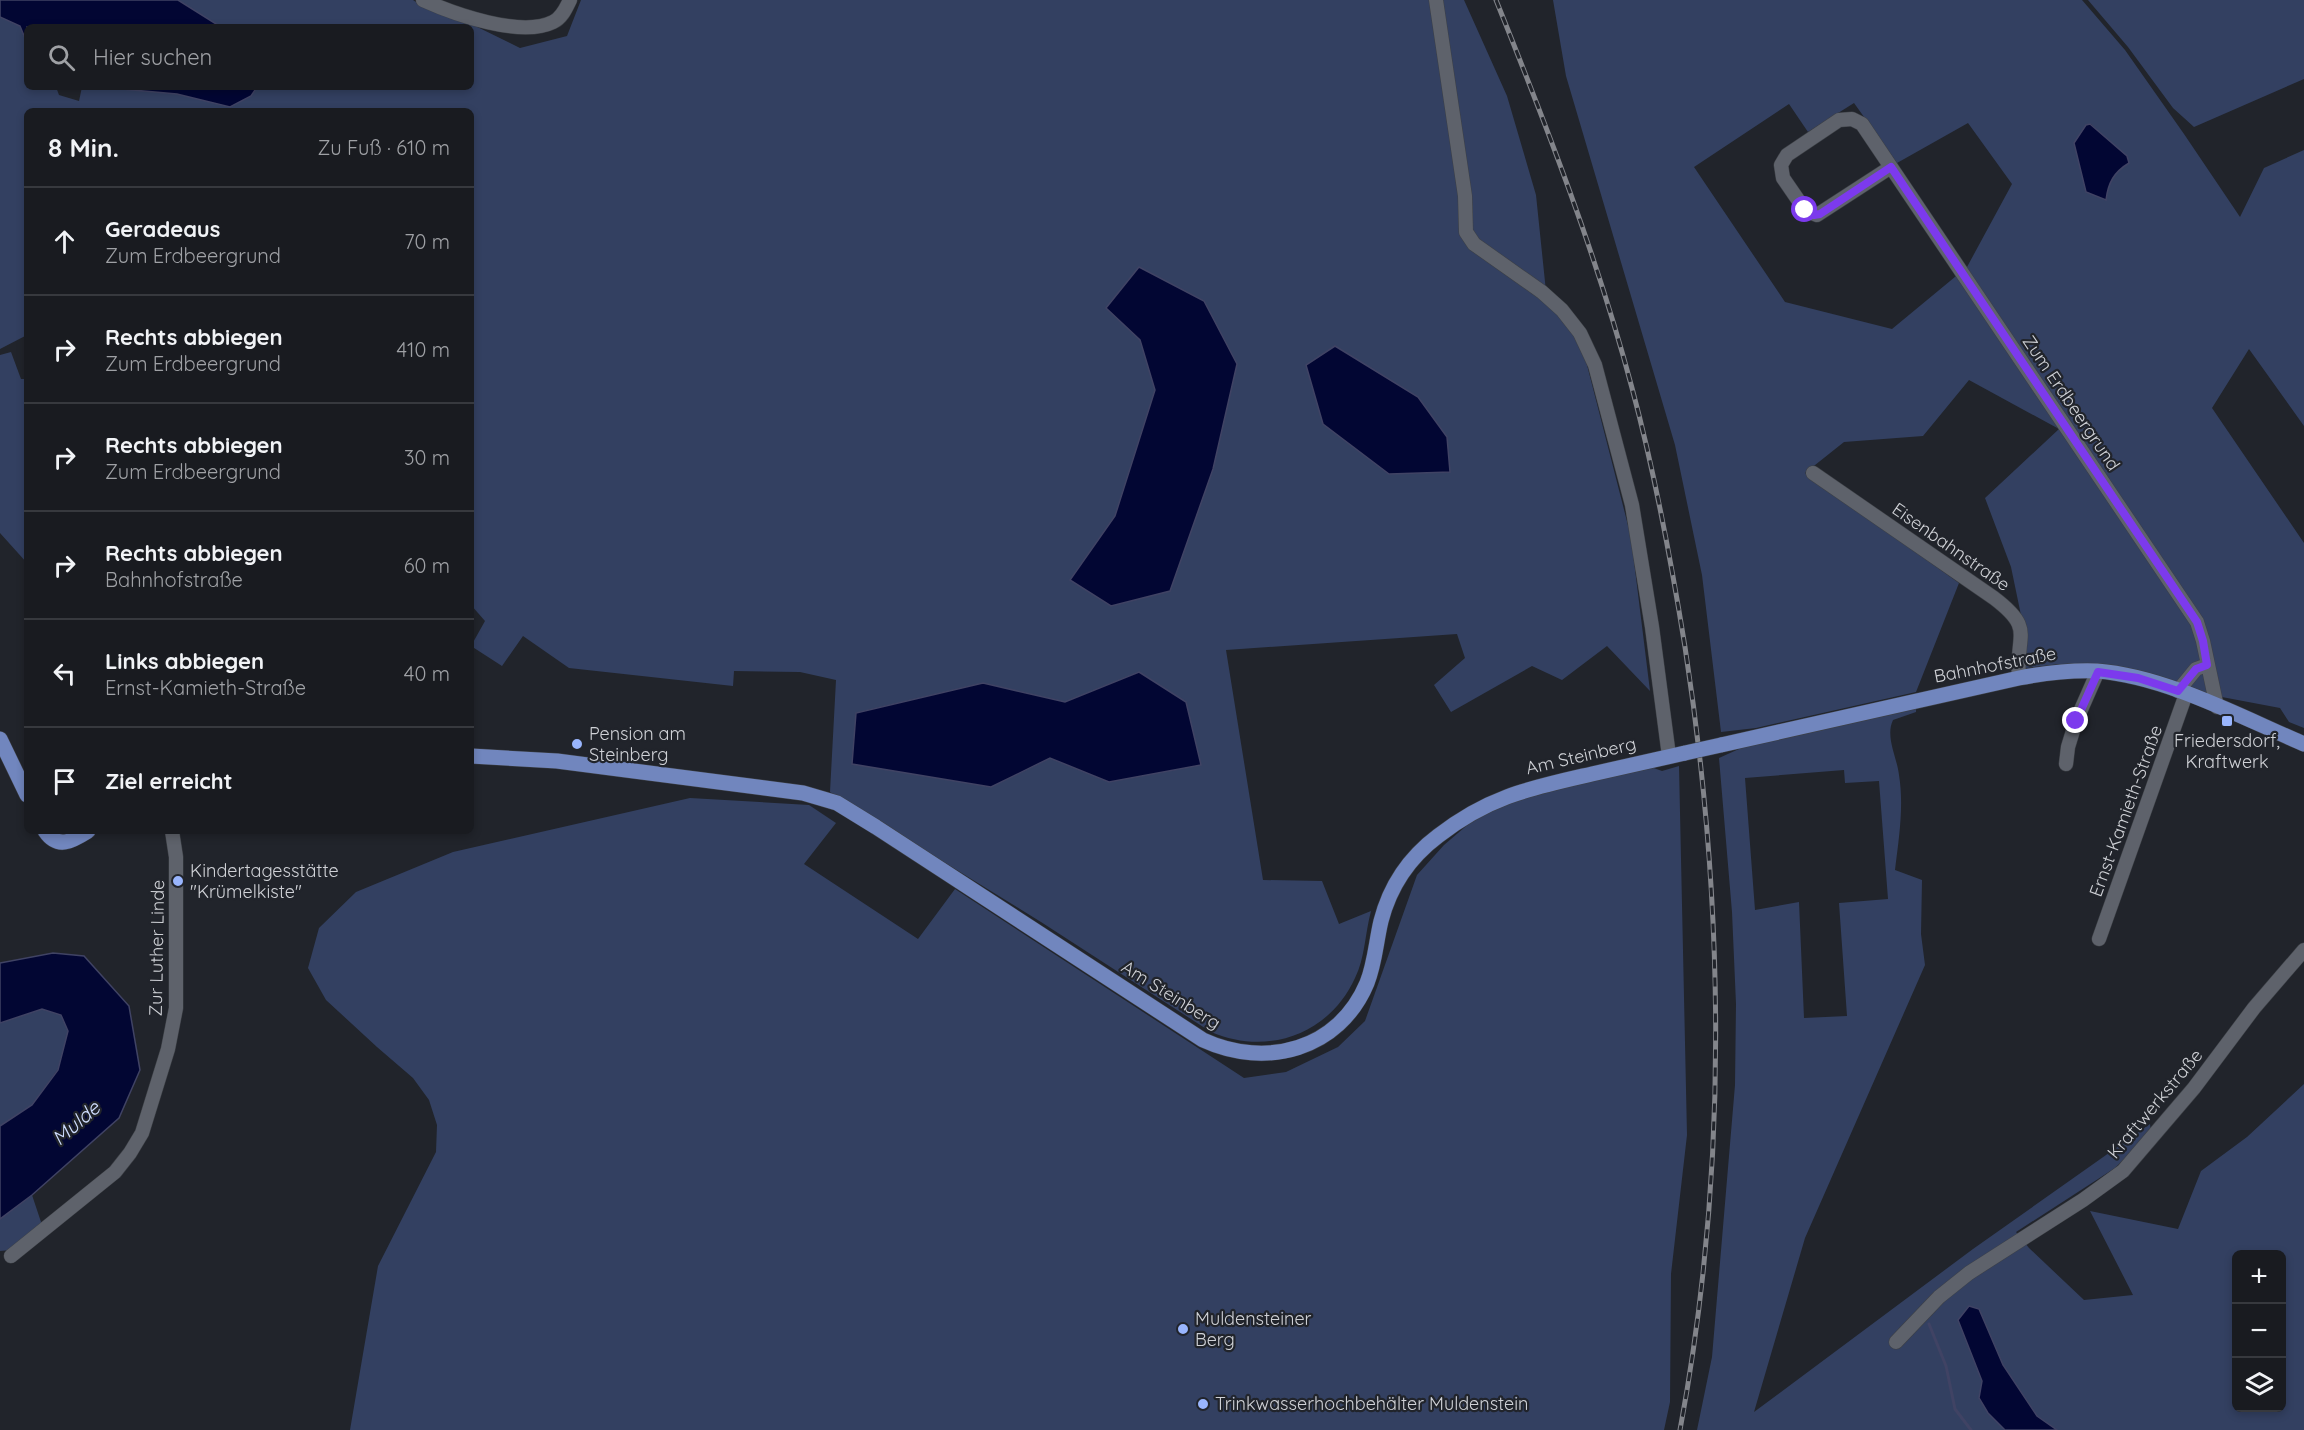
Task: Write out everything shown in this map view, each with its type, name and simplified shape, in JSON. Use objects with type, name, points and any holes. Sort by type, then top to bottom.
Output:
[{"type":"main road","name":"Bahnhofstraße","points":[[1685,753],[2019,678],[2057,672],[2098,672],[2131,676],[2182,693],[2304,744]]},
{"type":"main road","points":[[0,740],[24,789]]},
{"type":"main road","name":"Am Steinberg","points":[[474,756],[557,762],[803,793],[837,803],[1203,1040],[1231,1051],[1262,1054],[1287,1051],[1309,1043],[1330,1030],[1347,1014],[1361,995],[1370,973],[1381,922],[1391,892],[1412,861],[1438,836],[1468,815],[1510,795],[1685,753]]},
{"type":"main road","points":[[50,836],[66,843],[82,834]]},
{"type":"street","points":[[423,0],[464,15],[499,24],[535,26],[557,20],[570,0]]},
{"type":"street","points":[[1436,0],[1465,207],[1465,225],[1469,238],[1486,253],[1542,292],[1562,310],[1572,321],[1588,348],[1632,505],[1651,616],[1669,756]]},
{"type":"street","name":"Zum Erdbeergrund","points":[[1891,167],[1817,215],[1805,210],[1780,170],[1787,155],[1839,120],[1848,118],[1862,124],[1891,167],[2197,622],[2217,707]]},
{"type":"street","name":"Eisenbahnstraße","points":[[1813,473],[2013,613],[2020,628],[2019,678]]},
{"type":"street","points":[[2182,693],[2196,669],[2207,665]]},
{"type":"street","points":[[2066,764],[2068,747],[2076,721],[2098,672]]},
{"type":"street","name":"Ernst-Kamieth-Straße","points":[[2099,939],[2182,693]]},
{"type":"street","name":"Zur Luther Linde","points":[[11,1256],[115,1172],[142,1133],[168,1048],[176,1008],[176,857],[172,834]]},
{"type":"street","name":"Kraftwerkstraße","points":[[1896,1342],[1939,1297],[1969,1272],[2123,1171],[2194,1088],[2254,1008],[2304,950]]},
{"type":"shaded area","points":[[178,0],[413,0],[425,8],[471,24],[216,24]]},
{"type":"shaded area","points":[[581,0],[1464,0],[1507,96],[1536,195],[1547,301],[1570,328],[1585,357],[1631,537],[1650,691],[1607,646],[1562,680],[1532,666],[1451,712],[1434,685],[1465,658],[1457,634],[1226,650],[1263,880],[1322,881],[1339,924],[1371,911],[1363,954],[1355,978],[1344,998],[1329,1014],[1313,1026],[1294,1035],[1274,1040],[1253,1042],[1232,1039],[1211,1032],[1041,922],[830,792],[836,680],[800,672],[734,671],[733,686],[569,668],[523,636],[502,666],[474,648],[474,641],[485,621],[474,608],[474,108],[24,108],[24,337],[0,349],[0,17],[20,26],[24,36],[24,90],[57,90],[59,95],[79,101],[81,90],[134,90],[177,94],[230,107],[252,90],[474,90],[474,25],[520,48],[567,36]],"holes":[[[1106,308],[1237,364],[1070,580],[1115,516],[1155,390],[1140,340]],[[1139,672],[1109,782],[1050,758],[991,787],[852,763],[856,713],[983,683],[1065,702]]]},
{"type":"shaded area","points":[[1553,0],[2082,0],[2125,50],[2240,217],[2264,168],[2304,150],[2304,426],[2249,349],[2212,408],[2304,543],[2304,728],[2289,722],[2280,708],[2206,694],[2127,668],[2098,664],[2061,664],[2025,668],[2022,620],[2011,567],[1985,498],[2059,429],[1969,380],[1923,436],[1844,442],[1805,473],[1959,583],[1916,692],[1756,728],[1721,732],[1702,575],[1675,445],[1566,76]],"holes":[[[1854,103],[1897,163],[1968,123],[2012,184],[1967,267],[1892,329],[1785,302],[1694,167],[1789,104],[1808,132]],[[2091,124],[2129,163],[2119,170],[2113,179],[2108,188],[2106,200]]]},
{"type":"shaded area","points":[[2088,0],[2304,0],[2304,79],[2194,127],[2173,108],[2128,47]]},
{"type":"shaded area","points":[[11,352],[21,379],[24,379],[24,560],[0,533],[0,355]]},
{"type":"shaded area","points":[[1916,706],[1916,712],[1893,720],[1890,733],[1898,768],[1901,798],[1895,870],[1922,880],[1921,934],[1925,965],[1805,1238],[1754,1412],[1973,1249],[2150,1124],[2151,1132],[2115,1168],[2016,1232],[2029,1248],[2084,1300],[2133,1295],[2090,1211],[2178,1229],[2201,1171],[2247,1137],[2304,1084],[2304,1430],[2057,1430],[2037,1416],[2003,1365],[1979,1309],[1958,1320],[1982,1381],[1979,1399],[1988,1413],[2005,1430],[1697,1430],[1712,1357],[1735,1085],[1736,1004],[1732,912],[1719,758],[1750,744]],"holes":[[[1844,770],[1845,783],[1879,781],[1888,899],[1839,903],[1847,1016],[1804,1018],[1799,902],[1755,910],[1745,778]]]},
{"type":"shaded area","points":[[1679,766],[1687,1135],[1671,1274],[1670,1402],[1664,1430],[350,1430],[378,1266],[436,1152],[437,1125],[429,1100],[413,1078],[326,1000],[308,968],[319,928],[356,892],[453,852],[690,798],[809,805],[836,823],[804,864],[918,939],[955,889],[1244,1078],[1286,1072],[1338,1047],[1365,1021],[1417,875],[1444,845],[1479,815],[1504,802],[1651,767],[1662,771]]},
{"type":"shaded area","points":[[42,1009],[61,1015],[68,1031],[58,1069],[32,1105],[0,1126],[0,1023]]},
{"type":"shaded area","points":[[32,1195],[42,1225],[11,1250],[0,1251],[0,1219]]},
{"type":"water","points":[[0,0],[178,0],[216,24],[24,24],[24,36],[20,26],[0,17]]},
{"type":"water","points":[[133,90],[255,90],[251,96],[230,107],[177,94]]},
{"type":"water","points":[[2090,124],[2127,156],[2129,163],[2119,170],[2113,179],[2108,188],[2106,200],[2086,192],[2074,143],[2086,125]]},
{"type":"water","points":[[1139,267],[1204,301],[1237,364],[1213,469],[1170,591],[1111,606],[1070,580],[1115,516],[1155,390],[1140,340],[1106,308]]},
{"type":"water","points":[[1335,346],[1418,397],[1447,437],[1450,472],[1389,474],[1323,424],[1306,365]]},
{"type":"water","points":[[1139,672],[1186,702],[1201,765],[1109,782],[1050,758],[991,787],[852,764],[856,713],[983,683],[1065,702]]},
{"type":"water","name":"Mulde","points":[[53,953],[84,956],[129,1006],[140,1070],[119,1118],[32,1195],[0,1219],[0,1126],[32,1105],[58,1070],[68,1031],[61,1015],[42,1009],[0,1023],[0,963]]},
{"type":"water","points":[[1969,1306],[1979,1309],[2003,1365],[2037,1416],[2057,1430],[2005,1430],[1988,1413],[1979,1398],[1982,1381],[1958,1320]]},
{"type":"waterway","points":[[1929,1324],[1946,1366],[1955,1409],[1971,1430]]},
{"type":"railway","points":[[1496,0],[1587,241],[1632,388],[1668,549],[1685,647],[1698,744],[1708,842],[1714,941],[1713,1137],[1707,1235],[1696,1333],[1680,1430]]},
{"type":"place","name":"Friedersdorf, Kraftwerk","points":[[2227,721]]},
{"type":"place","name":"Pension am Steinberg","points":[[577,744]]},
{"type":"place","name":"Kindertagesstätte \"Krümelkiste\"","points":[[178,881]]},
{"type":"place","name":"Muldensteiner Berg","points":[[1183,1329]]},
{"type":"place","name":"Trinkwasserhochbehälter Muldenstein","points":[[1203,1404]]},
{"type":"route","points":[[1805,210],[1810,214],[1820,214],[1891,167],[2197,622],[2207,665],[2196,669],[2178,691],[2138,678],[2098,672],[2076,721]]}]
